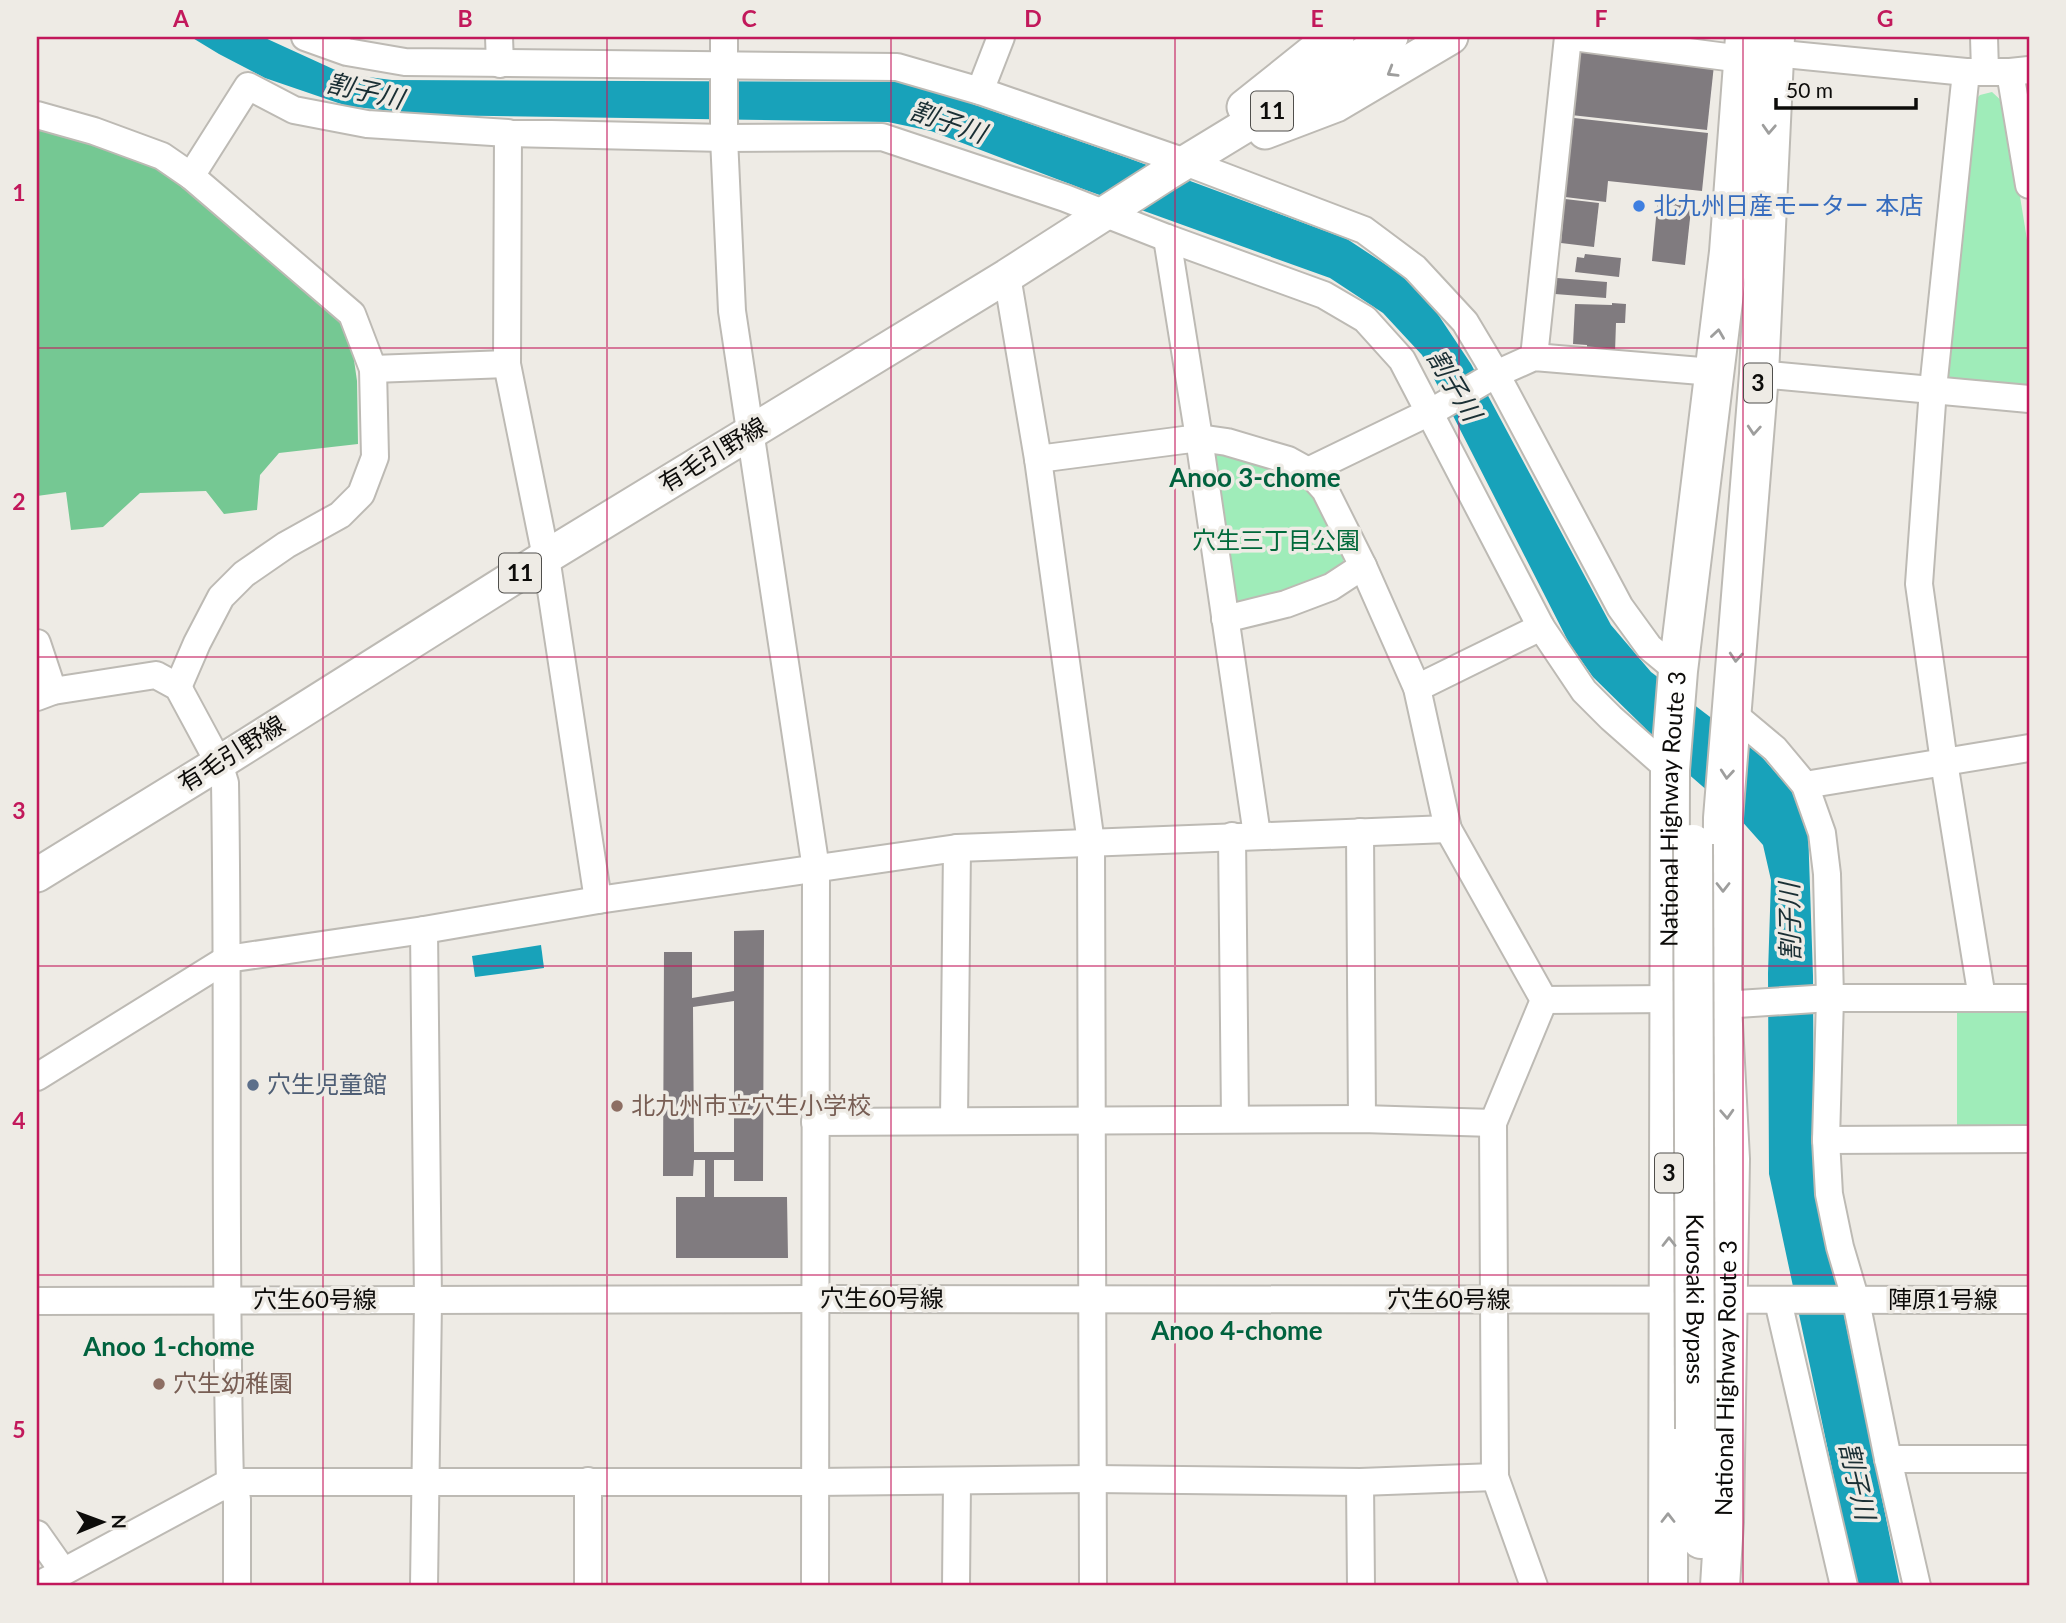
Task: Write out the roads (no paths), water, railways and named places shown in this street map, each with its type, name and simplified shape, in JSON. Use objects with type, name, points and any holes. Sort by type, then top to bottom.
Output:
[{"type":"highway","name":"National Highway Route 3","points":[[1668,1586],[1671,765],[1686,683],[1713,372],[1755,44]]},
{"type":"highway","name":"National Highway Route 3","points":[[1720,1586],[1724,1522],[1730,1159],[1722,1004],[1703,829],[1732,721],[1759,374],[1755,44]]},
{"type":"highway","name":"3","points":[[1686,683],[1703,829]]},
{"type":"highway","name":"Kurosaki Bypass","points":[[1703,829],[1695,1429],[1699,1526],[1706,1586]]},
{"type":"main road","points":[[1177,168],[1225,121],[1328,46],[1391,37]]},
{"type":"main road","points":[[1177,168],[1336,106],[1451,37]]},
{"type":"main road","name":"有毛引野線","points":[[37,875],[545,557],[1007,276],[1177,168]]},
{"type":"street","points":[[305,37],[347,52],[405,62],[723,72],[897,67],[980,91],[1177,168],[1364,229],[1415,268],[1465,321],[1490,378],[1620,607],[1649,647],[1686,683]]},
{"type":"street","points":[[499,37],[500,64]]},
{"type":"street","points":[[724,37],[724,134],[732,311],[816,869],[815,1586]]},
{"type":"street","points":[[980,91],[1001,37]]},
{"type":"street","points":[[1534,357],[1568,37]]},
{"type":"street","points":[[1573,37],[1755,44],[1998,71]]},
{"type":"street","points":[[1984,37],[1998,71],[2029,184]]},
{"type":"street","points":[[1982,998],[1919,584],[1933,389],[1998,71]]},
{"type":"street","points":[[191,176],[248,86],[294,110],[367,124],[508,134],[882,137],[1108,212],[1167,238],[1324,295],[1365,319],[1402,360],[1433,410],[1541,626],[1584,691],[1611,718],[1671,765]]},
{"type":"street","points":[[37,115],[94,131],[162,156],[191,176],[352,314],[373,369],[375,457],[361,494],[340,515],[286,545],[244,574],[222,597],[197,643],[178,687]]},
{"type":"street","points":[[508,134],[507,364],[545,557],[598,900]]},
{"type":"street","points":[[1167,238],[1225,619],[1244,835],[1236,1119]]},
{"type":"street","points":[[1007,276],[1038,460],[1091,843],[1093,1586]]},
{"type":"street","points":[[1308,471],[1534,357],[1713,372]]},
{"type":"street","points":[[373,369],[507,364]]},
{"type":"street","points":[[1759,374],[2029,398]]},
{"type":"street","points":[[1038,460],[1199,438],[1227,442],[1269,454],[1308,471],[1325,490],[1363,566],[1416,688],[1448,829],[1544,1000]]},
{"type":"street","points":[[1225,619],[1286,604],[1331,587],[1363,566]]},
{"type":"street","points":[[1416,688],[1541,626]]},
{"type":"street","points":[[37,643],[45,694],[156,675],[178,687],[219,763],[225,783],[228,959],[226,1299],[230,1482],[237,1499],[237,1586]]},
{"type":"street","points":[[1732,721],[1775,749],[1805,785],[1822,833],[1827,874],[1826,1140],[1829,1194],[1850,1300],[1917,1586]]},
{"type":"street","points":[[1805,785],[2029,748]]},
{"type":"street","points":[[37,1077],[228,959],[424,930],[598,900],[957,848],[1448,829]]},
{"type":"street","points":[[1360,832],[1362,1119]]},
{"type":"street","points":[[954,1120],[957,848]]},
{"type":"street","points":[[424,930],[428,1301],[424,1586]]},
{"type":"street","points":[[1722,1004],[1826,999],[2029,998]]},
{"type":"street","points":[[1544,1000],[1670,999]]},
{"type":"street","points":[[1534,1586],[1495,1477],[1493,1123],[1544,1000]]},
{"type":"street","points":[[815,1122],[1362,1119],[1493,1123]]},
{"type":"street","points":[[1826,1140],[2029,1139]]},
{"type":"street","name":"穴生60号線","points":[[37,1301],[816,1298],[1783,1301]]},
{"type":"street","name":"陣原1号線","points":[[1783,1301],[2029,1300]]},
{"type":"street","points":[[1783,1301],[1844,1586]]},
{"type":"street","points":[[1888,1459],[2029,1460]]},
{"type":"street","points":[[37,1586],[230,1482],[957,1482],[1094,1479],[1360,1482],[1495,1477]]},
{"type":"street","points":[[588,1586],[589,1481]]},
{"type":"street","points":[[956,1586],[957,1482]]},
{"type":"street","points":[[1360,1482],[1361,1586]]},
{"type":"street","points":[[37,1534],[63,1571]]},
{"type":"water","name":"割子川","points":[[191,37],[263,37],[344,74],[392,80],[898,82],[947,95],[1128,158],[1347,239],[1400,274],[1431,304],[1471,364],[1611,625],[1651,672],[1760,755],[1792,791],[1808,829],[1813,976],[1814,1170],[1900,1586],[1857,1586],[1769,1174],[1768,973],[1771,880],[1763,845],[1739,818],[1671,759],[1644,727],[1593,677],[1569,643],[1422,355],[1383,313],[1330,278],[931,131],[888,122],[427,115],[347,106],[265,78]]},
{"type":"water","points":[[541,945],[544,968],[475,977],[472,956]]},
{"type":"place","name":"北九州日産モーター 本店","points":[[1639,206]]},
{"type":"place","name":"穴生児童館","points":[[253,1085]]},
{"type":"place","name":"北九州市立穴生小学校","points":[[617,1106]]},
{"type":"place","name":"穴生幼稚園","points":[[159,1384]]},
{"type":"district","name":"Anoo 3-chome","points":[[1255,478]]},
{"type":"district","name":"Anoo 4-chome","points":[[1237,1331]]},
{"type":"district","name":"Anoo 1-chome","points":[[169,1347]]},
{"type":"park label","name":"穴生三丁目公園","points":[[1276,541]]}]
